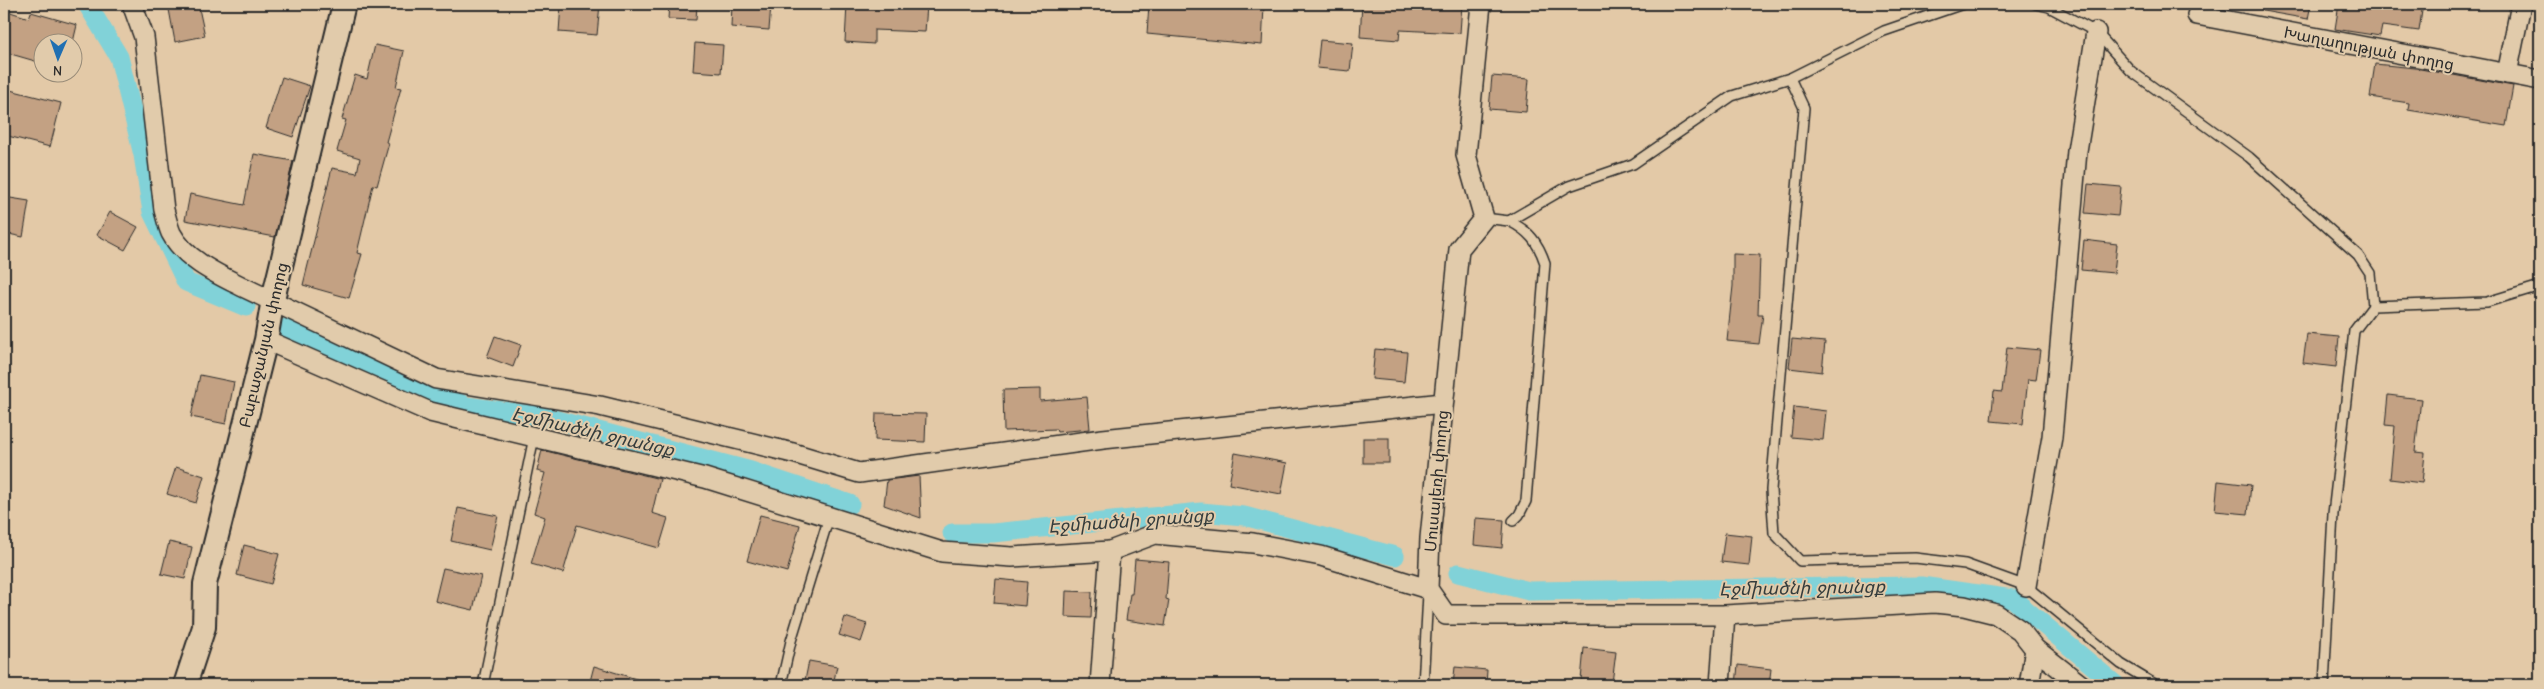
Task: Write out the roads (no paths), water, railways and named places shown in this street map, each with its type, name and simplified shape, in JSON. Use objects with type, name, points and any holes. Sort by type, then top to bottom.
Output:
[{"type":"street","points":[[132,4],[144,37],[164,210],[171,232],[184,251],[214,272],[436,379],[600,406],[774,448],[859,473],[1103,439],[1443,403]]},
{"type":"street","name":"Բաբաջանյան փողոց","points":[[185,685],[204,627],[205,584],[266,340],[273,299],[344,4]]},
{"type":"street","points":[[1481,4],[1466,156],[1484,218]]},
{"type":"street","points":[[2508,74],[2522,4]]},
{"type":"street","name":"Խաղաղության փողոց","points":[[2197,15],[2540,80]]},
{"type":"street","points":[[2026,586],[2052,437],[2077,151],[2096,32]]},
{"type":"street","name":"Մուսալեռի փողոց","points":[[1428,589],[1430,538],[1459,249],[1484,218]]},
{"type":"street","points":[[266,340],[430,412],[705,478],[942,552],[1012,557],[1110,551],[1155,534],[1253,543],[1321,556],[1428,589],[1446,615],[1726,615],[1934,603],[1964,606],[1996,614],[2020,630],[2035,649],[2081,685]]},
{"type":"street","points":[[1100,685],[1110,551]]},
{"type":"street","points":[[1720,685],[1726,615]]},
{"type":"street","points":[[2029,685],[2035,649]]},
{"type":"lane","points":[[1509,221],[1569,186],[1633,164],[1732,96],[1790,78],[1884,31],[1963,4]]},
{"type":"lane","points":[[2036,4],[2049,7],[2096,32],[2131,72],[2250,158],[2358,255],[2370,273],[2373,306],[2354,331],[2333,514],[2324,685]]},
{"type":"lane","points":[[1790,78],[1804,108],[1771,490],[1774,533],[1800,561],[1915,558],[1965,564],[2026,586],[2122,664],[2156,685]]},
{"type":"lane","points":[[1484,218],[1509,221],[1524,228],[1538,244],[1545,262],[1526,501],[1519,515],[1513,521]]},
{"type":"lane","points":[[2373,306],[2487,302],[2540,286]]},
{"type":"lane","points":[[483,685],[534,437]]},
{"type":"lane","points":[[781,685],[791,641],[829,517]]},
{"type":"lane","points":[[1423,685],[1428,589]]},
{"type":"waterway","name":"Էջմիածնի ջրանցք","points":[[87,4],[119,57],[143,155],[152,212],[186,282],[246,307]]},
{"type":"waterway","name":"Էջմիածնի ջրանցք","points":[[286,328],[466,406],[545,417],[751,471],[850,504]]},
{"type":"waterway","name":"Էջմիածնի ջրանցք","points":[[952,533],[993,533],[1201,512],[1244,516],[1395,556]]},
{"type":"waterway","name":"Էջմիածնի ջրանցք","points":[[1458,573],[1529,591],[1921,586],[2013,599],[2116,685]]}]
